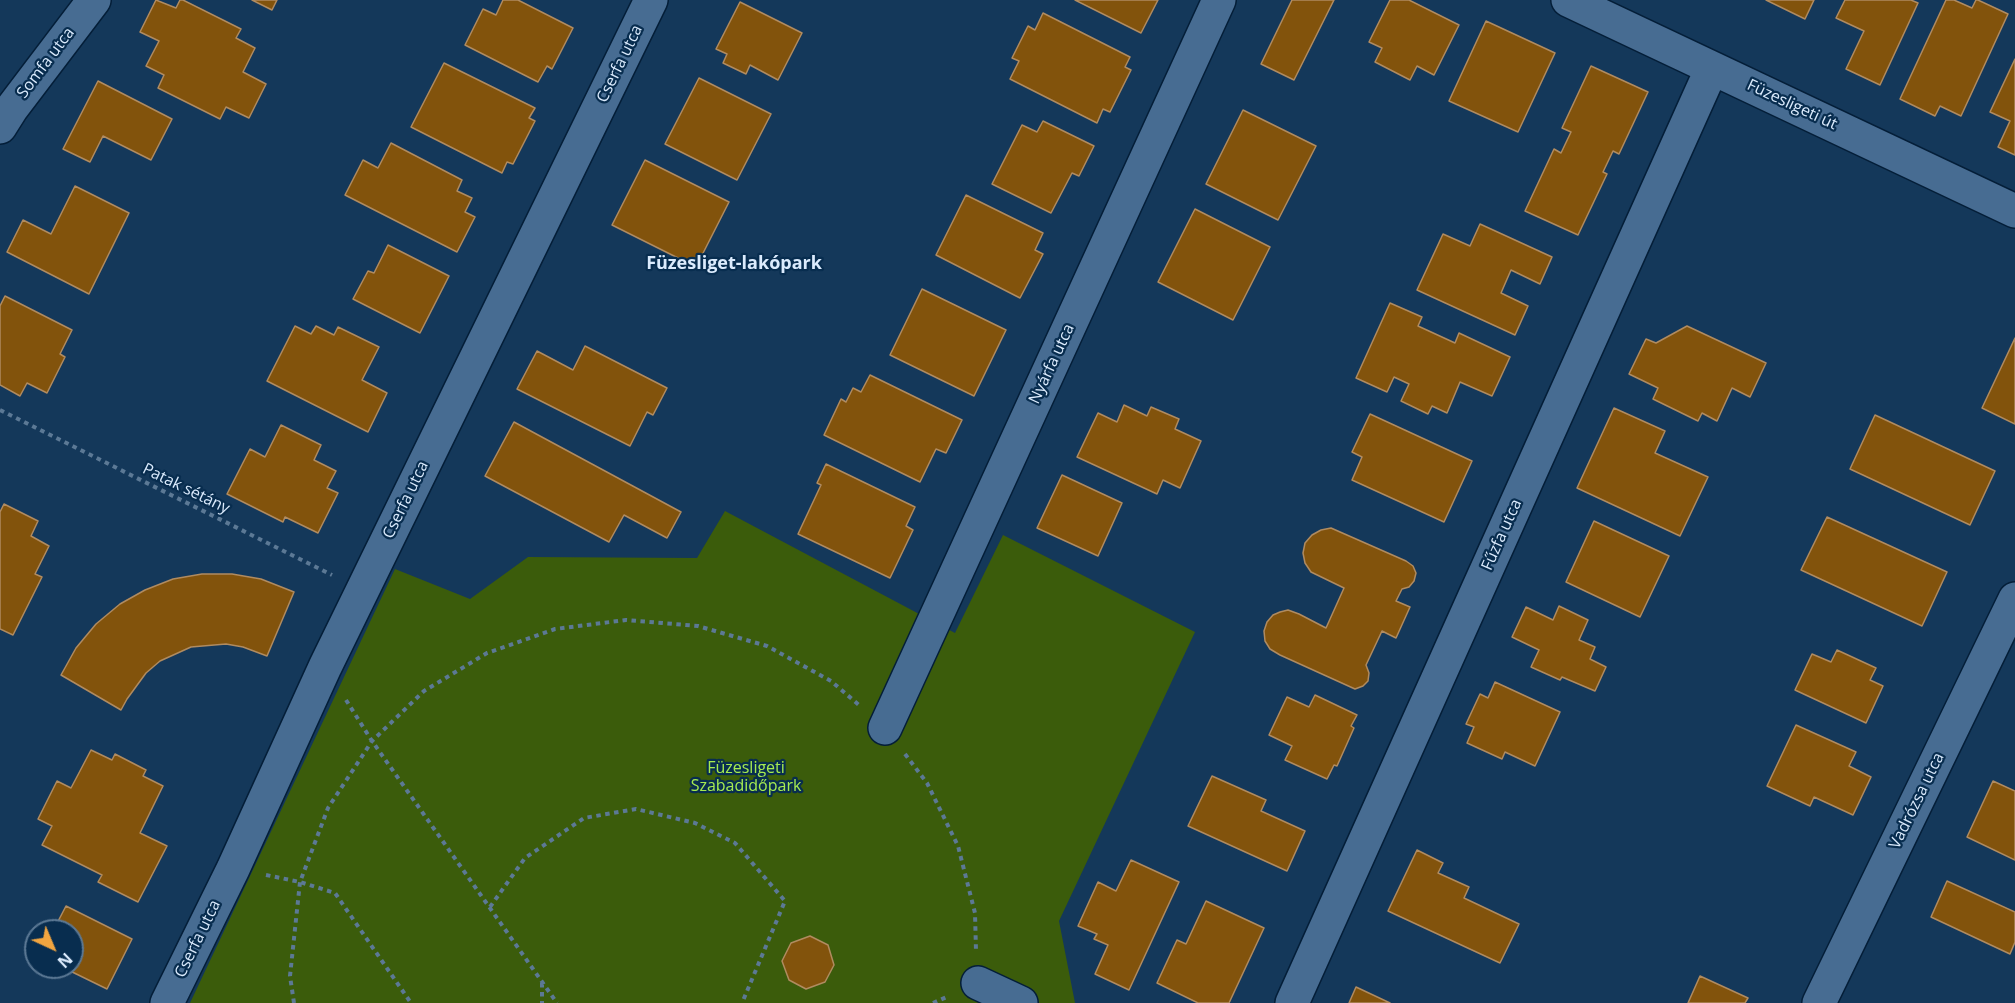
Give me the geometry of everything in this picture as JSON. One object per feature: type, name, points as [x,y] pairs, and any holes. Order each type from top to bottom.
[{"type":"street","name":"Somfa utca","points":[[0,127],[94,0]]},
{"type":"street","name":"Cserfa utca","points":[[167,1003],[233,869],[320,677],[651,0]]},
{"type":"street","name":"Nyárfa utca","points":[[885,728],[1219,0]]},
{"type":"street","name":"Füzesligeti út","points":[[1568,0],[2015,211]]},
{"type":"street","name":"Fűzfa utca","points":[[1292,1003],[1712,68]]},
{"type":"street","name":"Vadrózsa utca","points":[[1818,1003],[2015,599]]},
{"type":"street","points":[[978,983],[1021,1003]]},
{"type":"path","name":"Patak sétány","points":[[0,410],[362,590]]},
{"type":"path","points":[[294,1003],[290,976],[300,882],[328,808],[372,741],[424,691],[487,654],[555,629],[626,620],[698,626],[767,646],[831,681],[885,728],[927,783],[958,846],[975,914],[978,983]]},
{"type":"path","points":[[372,741],[557,1003]]},
{"type":"path","points":[[489,907],[525,858],[584,818],[636,809],[695,823],[735,843],[785,901],[742,1003]]},
{"type":"path","points":[[233,869],[300,882],[336,893],[411,1003]]},
{"type":"path","points":[[542,981],[542,1003]]},
{"type":"green space","name":"Füzesligeti Szabadidőpark","points":[[725,511],[955,633],[1003,535],[1195,632],[1059,921],[1075,1003],[190,1003],[395,569],[470,599],[528,557],[697,558]]},
{"type":"building","points":[[156,0],[176,8],[180,0],[183,0],[241,29],[236,38],[255,48],[243,72],[266,84],[249,118],[226,107],[220,119],[158,88],[164,75],[146,66],[159,41],[140,32]]},
{"type":"building","points":[[252,0],[277,0],[272,10]]},
{"type":"building","points":[[503,0],[518,0],[573,28],[552,69],[547,66],[538,82],[465,45],[483,9],[496,15]]},
{"type":"building","points":[[1075,0],[1158,0],[1141,33]]},
{"type":"building","points":[[1292,0],[1334,0],[1294,80],[1261,64]]},
{"type":"building","points":[[1390,0],[1409,0],[1459,25],[1434,75],[1417,66],[1410,80],[1375,62],[1382,48],[1369,42]]},
{"type":"building","points":[[1766,0],[1814,0],[1805,19]]},
{"type":"building","points":[[1845,0],[1911,0],[1918,3],[1880,85],[1846,69],[1864,31],[1836,18]]},
{"type":"building","points":[[1946,0],[1954,0],[1972,8],[1978,0],[2008,14],[1961,116],[1940,106],[1935,116],[1900,99]]},
{"type":"building","points":[[740,2],[802,33],[778,80],[750,65],[746,74],[723,63],[727,54],[716,49]]},
{"type":"building","points":[[1043,13],[1130,57],[1125,67],[1131,70],[1110,112],[1103,109],[1097,123],[1010,79],[1019,61],[1012,58],[1028,26],[1035,30]]},
{"type":"building","points":[[1486,21],[1555,53],[1518,132],[1449,101]]},
{"type":"building","points":[[2015,59],[2015,155],[1998,147],[2010,121],[1990,112]]},
{"type":"building","points":[[444,63],[535,108],[529,118],[535,121],[513,164],[507,162],[502,173],[411,127]]},
{"type":"building","points":[[1591,66],[1648,92],[1619,154],[1613,151],[1603,172],[1607,174],[1578,235],[1525,211],[1554,149],[1561,153],[1571,132],[1562,128]]},
{"type":"building","points":[[699,78],[771,114],[737,180],[665,144]]},
{"type":"building","points":[[98,81],[172,119],[151,160],[103,136],[90,162],[63,149]]},
{"type":"building","points":[[1243,110],[1316,146],[1278,220],[1206,184]]},
{"type":"building","points":[[1043,121],[1094,146],[1079,176],[1072,173],[1051,213],[992,184],[1022,125],[1037,132]]},
{"type":"building","points":[[391,143],[462,180],[457,191],[472,198],[465,212],[475,217],[457,252],[345,195],[363,160],[378,168]]},
{"type":"building","points":[[645,160],[729,202],[696,267],[612,225]]},
{"type":"building","points":[[75,186],[129,213],[89,294],[7,252],[23,220],[51,234]]},
{"type":"building","points":[[966,195],[1043,233],[1035,250],[1043,254],[1020,298],[936,255]]},
{"type":"building","points":[[1195,209],[1270,247],[1233,320],[1158,282]]},
{"type":"building","points":[[1480,224],[1552,257],[1540,284],[1511,270],[1501,293],[1528,306],[1515,335],[1417,290],[1443,234],[1470,246]]},
{"type":"building","points":[[388,245],[449,276],[420,333],[353,299],[368,271],[374,273]]},
{"type":"building","points":[[922,289],[1006,330],[974,396],[890,355]]},
{"type":"building","points":[[5,296],[72,330],[60,354],[65,357],[47,393],[27,383],[20,396],[0,385],[0,306]]},
{"type":"building","points":[[1390,303],[1422,317],[1418,326],[1455,343],[1459,333],[1510,357],[1492,396],[1460,382],[1447,413],[1432,406],[1428,414],[1401,401],[1409,384],[1394,377],[1387,392],[1356,378]]},
{"type":"building","points":[[295,326],[311,334],[316,326],[334,335],[338,327],[379,347],[362,380],[387,393],[368,432],[267,381]]},
{"type":"building","points":[[1687,326],[1766,363],[1750,397],[1732,388],[1717,421],[1702,413],[1698,421],[1653,399],[1658,388],[1629,374],[1646,339],[1656,343]]},
{"type":"building","points":[[2015,338],[2015,424],[1982,408]]},
{"type":"building","points":[[585,346],[667,388],[653,415],[647,412],[630,446],[517,389],[537,351],[573,370]]},
{"type":"building","points":[[870,375],[962,420],[946,453],[936,449],[920,482],[824,435],[841,399],[846,402],[853,388],[861,392]]},
{"type":"building","points":[[1124,405],[1147,416],[1151,407],[1179,419],[1175,429],[1201,441],[1180,488],[1163,480],[1157,494],[1077,457],[1098,413],[1117,422]]},
{"type":"building","points":[[1614,408],[1665,431],[1655,453],[1708,477],[1680,536],[1577,488]]},
{"type":"building","points":[[1370,414],[1472,461],[1444,522],[1352,480],[1362,457],[1352,452]]},
{"type":"building","points":[[1875,415],[1995,471],[1970,525],[1850,469]]},
{"type":"building","points":[[514,422],[681,512],[667,538],[624,515],[609,542],[485,476]]},
{"type":"building","points":[[281,425],[321,445],[314,460],[336,471],[327,488],[338,493],[318,533],[285,517],[283,522],[227,494],[250,449],[265,457]]},
{"type":"building","points":[[826,464],[915,507],[906,526],[913,530],[890,578],[798,534],[821,485],[817,483]]},
{"type":"building","points":[[1062,475],[1122,503],[1098,556],[1037,528]]},
{"type":"building","points":[[4,504],[38,521],[31,536],[49,546],[35,574],[42,577],[13,635],[0,629],[0,512]]},
{"type":"building","points":[[1827,517],[1947,572],[1922,626],[1801,570]]},
{"type":"building","points":[[1594,521],[1669,556],[1640,617],[1566,582]]},
{"type":"building","points":[[1331,528],[1406,561],[1413,566],[1416,573],[1414,581],[1409,587],[1402,589],[1396,601],[1410,607],[1396,638],[1382,631],[1366,665],[1369,673],[1368,681],[1355,689],[1280,655],[1270,649],[1265,641],[1264,631],[1267,622],[1273,615],[1288,610],[1326,628],[1344,588],[1311,572],[1305,563],[1303,553],[1305,543],[1312,535]]},
{"type":"building","points":[[202,574],[232,574],[261,579],[294,592],[267,656],[243,647],[226,644],[191,647],[160,661],[146,673],[121,710],[61,675],[76,648],[96,624],[120,604],[145,590],[173,579]]},
{"type":"building","points":[[1559,606],[1588,620],[1579,640],[1595,647],[1590,659],[1606,667],[1595,691],[1562,677],[1560,680],[1531,667],[1539,650],[1512,637],[1526,607],[1553,620]]},
{"type":"building","points":[[1837,650],[1876,668],[1870,680],[1883,686],[1866,723],[1795,690],[1812,654],[1831,662]]},
{"type":"building","points":[[1495,682],[1560,712],[1535,766],[1505,752],[1502,759],[1467,743],[1474,727],[1466,724],[1480,694],[1488,698]]},
{"type":"building","points":[[1315,695],[1357,715],[1351,726],[1354,728],[1337,766],[1334,765],[1327,779],[1285,760],[1292,746],[1269,735],[1287,697],[1309,707]]},
{"type":"building","points":[[1796,725],[1856,752],[1849,766],[1871,777],[1853,815],[1814,797],[1810,806],[1767,786]]},
{"type":"building","points":[[91,750],[112,760],[115,754],[146,770],[143,776],[163,786],[140,833],[167,846],[138,902],[98,882],[102,875],[42,845],[52,826],[38,819],[57,781],[71,788]]},
{"type":"building","points":[[1212,776],[1266,800],[1261,811],[1305,831],[1287,871],[1188,826]]},
{"type":"building","points":[[1993,781],[2015,791],[2015,860],[1967,837]]},
{"type":"building","points":[[1417,850],[1443,863],[1438,873],[1469,887],[1464,898],[1519,924],[1500,963],[1388,911]]},
{"type":"building","points":[[1131,860],[1179,882],[1129,990],[1095,974],[1108,945],[1094,939],[1097,934],[1078,926],[1098,882],[1116,891]]},
{"type":"building","points":[[1947,881],[2015,912],[2015,942],[2010,954],[1931,917]]},
{"type":"building","points":[[1206,901],[1264,928],[1229,1003],[1198,1003],[1157,983],[1177,940],[1186,944]]},
{"type":"building","points":[[66,906],[132,939],[107,989],[84,978],[84,919],[59,919]]},
{"type":"building","points":[[810,936],[828,945],[834,965],[825,982],[806,989],[789,980],[782,961],[791,943]]},
{"type":"building","points":[[1700,976],[1748,998],[1745,1003],[1688,1003]]},
{"type":"building","points":[[1356,987],[1390,1003],[1349,1003]]},
{"type":"district","name":"Füzesliget-lakópark","points":[[734,264]]}]
